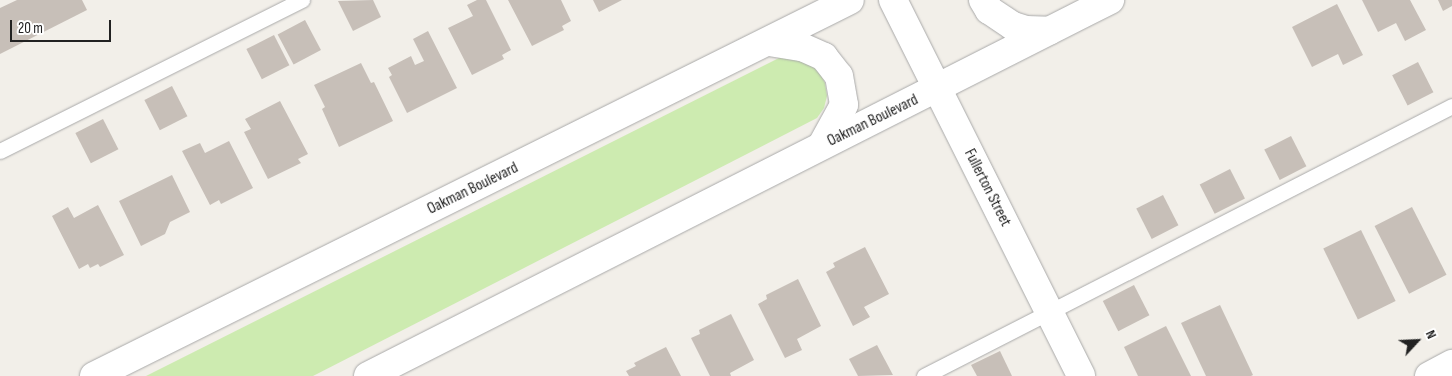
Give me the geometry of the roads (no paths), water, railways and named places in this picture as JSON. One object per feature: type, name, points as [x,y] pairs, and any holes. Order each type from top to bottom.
[{"type":"street","name":"Oakman Boulevard","points":[[94,376],[769,42],[850,0]]},
{"type":"street","name":"Fullerton Street","points":[[893,0],[1081,376]]},
{"type":"street","points":[[983,0],[989,10],[1013,26],[1026,30],[1049,31]]},
{"type":"street","name":"Oakman Boulevard","points":[[368,376],[822,145],[938,89],[1110,0]]},
{"type":"street","points":[[769,42],[802,47],[824,57],[839,76],[844,105],[822,145]]},
{"type":"street","points":[[1429,376],[1452,364]]},
{"type":"lane","points":[[0,151],[302,0]]},
{"type":"lane","points":[[924,376],[1452,106]]}]
